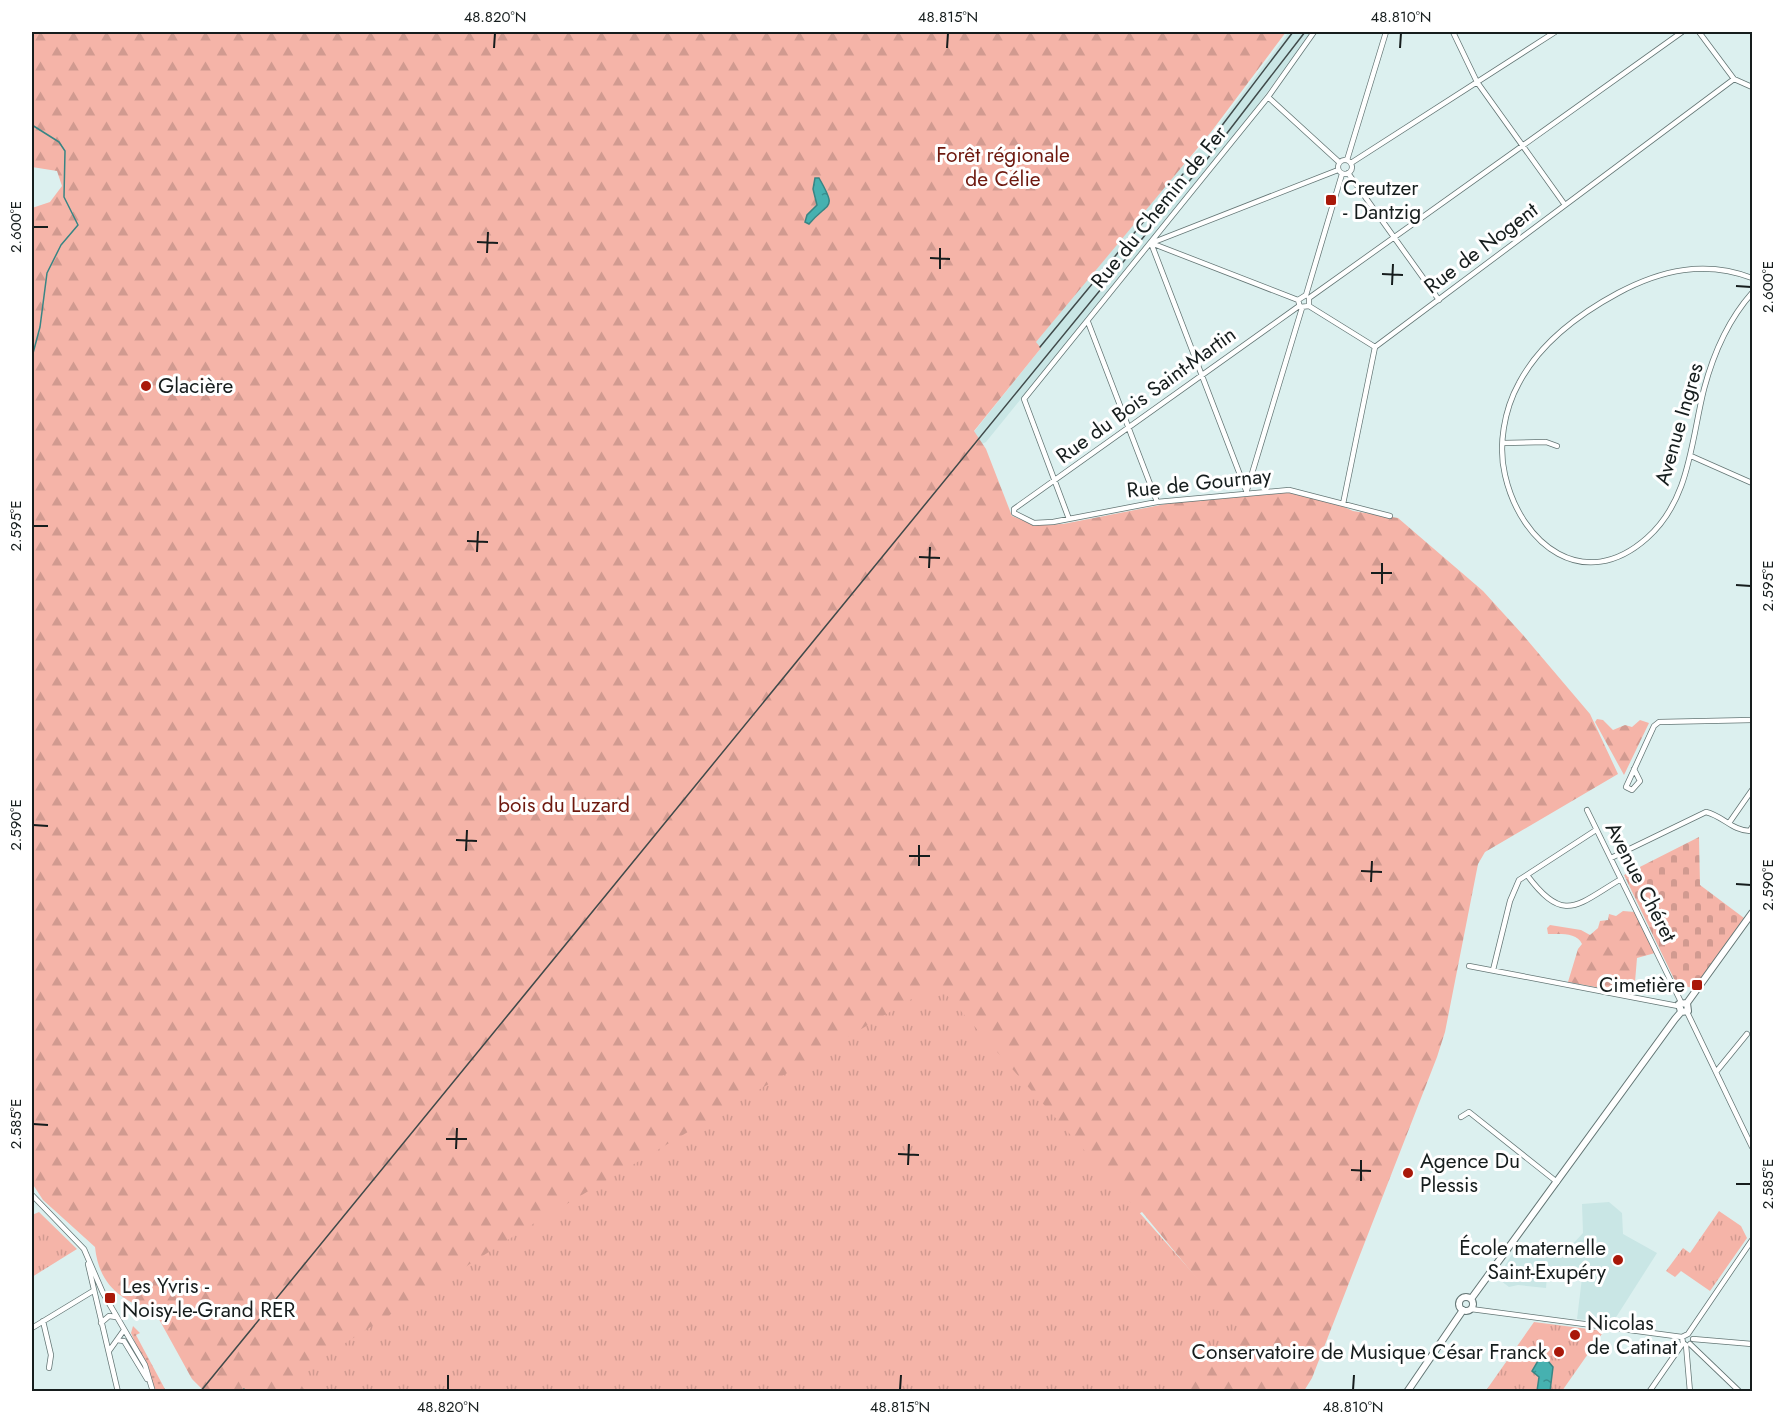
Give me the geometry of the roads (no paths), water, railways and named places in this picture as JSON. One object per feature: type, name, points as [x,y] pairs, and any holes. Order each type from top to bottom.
[{"type":"street","name":"Rue du Chemin de Fer","points":[[1055,480],[1024,399],[1268,97],[1314,32]]},
{"type":"street","points":[[1151,243],[1352,168],[1349,162],[1386,32]]},
{"type":"street","points":[[1454,32],[1477,82],[1565,206]]},
{"type":"street","points":[[1339,162],[1349,162],[1555,32]]},
{"type":"street","points":[[1151,243],[1298,300],[1307,297],[1682,32]]},
{"type":"street","points":[[1699,32],[1734,79],[1752,87]]},
{"type":"street","name":"Rue de Nogent","points":[[1375,347],[1734,79]]},
{"type":"street","points":[[1268,97],[1339,162],[1343,172],[1395,237],[1439,300]]},
{"type":"street","points":[[1343,172],[1307,297],[1309,306],[1375,347],[1343,504]]},
{"type":"street","points":[[1151,243],[1247,491]]},
{"type":"street","name":"Avenue Ingres","points":[[1752,278],[1720,269],[1691,268],[1637,284],[1596,306],[1559,333],[1532,362],[1512,399],[1503,443],[1509,486],[1521,516],[1532,533],[1561,556],[1587,564],[1607,562],[1624,555],[1651,535],[1677,496],[1691,456],[1702,400],[1712,365],[1734,318],[1752,293]]},
{"type":"street","points":[[1247,491],[1300,307],[1298,300]]},
{"type":"street","name":"Rue du Bois Saint-Martin","points":[[1013,511],[1202,374],[1300,307],[1309,306]]},
{"type":"street","points":[[1088,322],[1157,502]]},
{"type":"street","points":[[1503,443],[1546,442],[1557,446]]},
{"type":"street","points":[[1691,456],[1752,483]]},
{"type":"street","points":[[1055,480],[1069,519]]},
{"type":"street","name":"Rue de Gournay","points":[[1013,511],[1015,515],[1034,523],[1069,519],[1157,502],[1247,491],[1289,490],[1390,516]]},
{"type":"street","points":[[1634,769],[1654,726],[1659,722],[1752,720]]},
{"type":"street","points":[[1729,823],[1752,790]]},
{"type":"street","name":"Avenue Chéret","points":[[1587,810],[1752,1146]]},
{"type":"street","points":[[1611,858],[1706,812],[1715,814],[1740,831],[1750,831],[1752,827]]},
{"type":"street","points":[[1493,970],[1514,888],[1527,874],[1596,830]]},
{"type":"street","points":[[1527,874],[1550,901],[1572,906],[1580,904],[1621,879]]},
{"type":"street","points":[[1471,1309],[1471,1299],[1752,913]]},
{"type":"street","points":[[1468,966],[1683,1007]]},
{"type":"street","points":[[1716,1072],[1747,1034]]},
{"type":"street","points":[[1461,1117],[1469,1112],[1557,1182]]},
{"type":"street","points":[[32,1196],[79,1242],[117,1318],[145,1365],[153,1392]]},
{"type":"street","points":[[1407,1392],[1463,1310],[1471,1309],[1682,1337],[1688,1334],[1752,1240]]},
{"type":"street","points":[[87,1258],[118,1392]]},
{"type":"street","points":[[32,1328],[101,1287]]},
{"type":"street","points":[[1463,1310],[1460,1300],[1465,1297],[1471,1299]]},
{"type":"street","points":[[101,1323],[109,1316],[117,1318]]},
{"type":"street","points":[[43,1321],[51,1355],[49,1368]]},
{"type":"street","points":[[109,1353],[124,1330]]},
{"type":"street","points":[[1688,1334],[1690,1392]]},
{"type":"street","points":[[1682,1337],[1740,1392]]},
{"type":"street","points":[[105,1340],[124,1341],[150,1383]]},
{"type":"street","points":[[1688,1343],[1752,1344]]},
{"type":"street","points":[[1649,1392],[1688,1343]]},
{"type":"water","points":[[815,178],[819,178],[829,201],[826,208],[809,224],[805,222],[807,215],[817,205],[813,189]]},
{"type":"water","points":[[1539,1359],[1548,1361],[1553,1367],[1550,1391],[1537,1391],[1539,1377],[1532,1371]]},
{"type":"waterway","points":[[32,125],[59,142],[65,151],[64,197],[78,225],[61,245],[47,273],[40,327],[32,357]]},
{"type":"railway","points":[[1217,132],[1293,32]]},
{"type":"railway","points":[[200,1392],[1204,163],[1305,32]]},
{"type":"railway","points":[[1040,347],[1183,174]]},
{"type":"place","name":"Creutzer - Dantzig","points":[[1331,200]]},
{"type":"place","name":"Glacière","points":[[146,386]]},
{"type":"place","name":"Cimetière","points":[[1697,985]]},
{"type":"place","name":"Agence Du Plessis","points":[[1408,1173]]},
{"type":"place","name":"École maternelle Saint-Exupéry","points":[[1618,1260]]},
{"type":"place","name":"Les Yvris - Noisy-le-Grand RER","points":[[110,1298]]},
{"type":"place","name":"Nicolas de Catinat","points":[[1575,1335]]},
{"type":"place","name":"Conservatoire de Musique César Franck","points":[[1559,1352]]},
{"type":"park label","name":"Forêt régionale de Célie","points":[[1003,167]]},
{"type":"park label","name":"bois du Luzard","points":[[564,805]]}]
